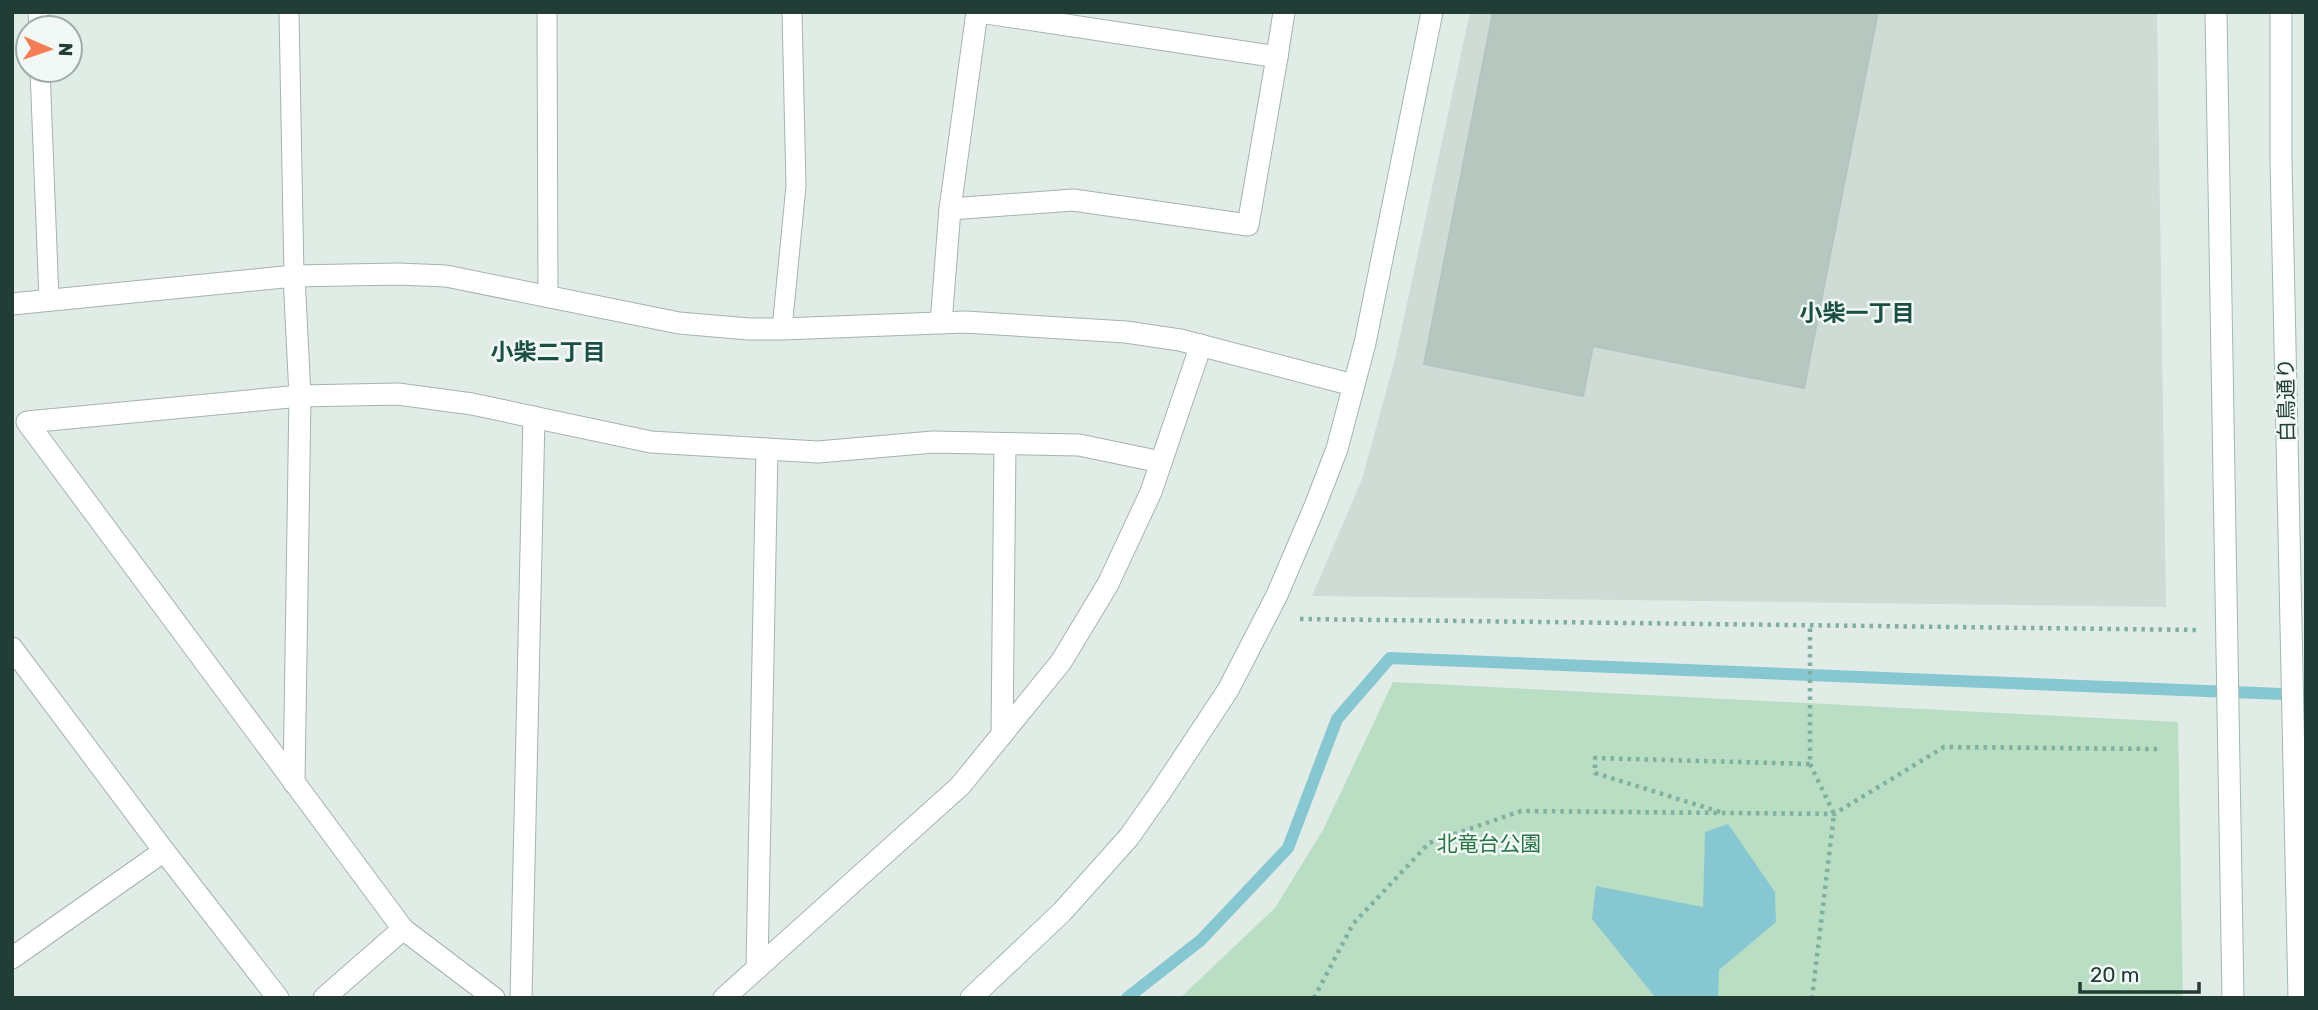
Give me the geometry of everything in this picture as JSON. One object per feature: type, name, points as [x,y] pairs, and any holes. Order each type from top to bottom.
[{"type":"street","points":[[941,323],[950,209],[978,12],[1070,19],[1277,57]]},
{"type":"street","points":[[950,209],[1073,200],[1248,225],[1284,12]]},
{"type":"street","points":[[971,998],[1062,912],[1129,837],[1228,690],[1264,619],[1315,506],[1337,449],[1368,330],[1432,12]]},
{"type":"street","points":[[2216,12],[2233,998]]},
{"type":"street","name":"白鳥通り","points":[[2281,12],[2281,159],[2299,998]]},
{"type":"street","points":[[294,276],[300,396],[295,783]]},
{"type":"street","points":[[12,304],[294,276],[446,276],[679,323],[749,329],[965,322],[1126,332],[1180,340],[1353,385]]},
{"type":"street","points":[[724,998],[960,786],[1061,662],[1108,584],[1151,492],[1201,345]]},
{"type":"street","points":[[494,998],[403,929],[27,422],[300,396],[398,394],[472,404],[651,443],[818,452],[933,442],[1079,445],[1161,462]]},
{"type":"street","points":[[521,998],[534,417]]},
{"type":"street","points":[[1002,735],[1005,443]]},
{"type":"street","points":[[757,968],[768,449]]},
{"type":"street","points":[[12,648],[20,673],[164,851],[278,998]]},
{"type":"street","points":[[12,958],[164,851]]},
{"type":"street","points":[[324,998],[403,929]]},
{"type":"lane","points":[[289,12],[294,276]]},
{"type":"lane","points":[[547,12],[548,297]]},
{"type":"lane","points":[[782,329],[796,187],[792,12]]},
{"type":"lane","points":[[41,84],[49,299]]},
{"type":"path","points":[[1264,619],[2227,630]]},
{"type":"path","points":[[1810,626],[1810,765],[1834,814],[1812,998]]},
{"type":"path","points":[[1314,998],[1353,924],[1429,843],[1521,811],[1834,814],[1944,747],[2158,749]]},
{"type":"path","points":[[1724,813],[1595,773],[1595,758],[1810,765]]},
{"type":"shaded area","points":[[1470,12],[2157,12],[2166,607],[1312,596],[1362,479],[1395,359]]},
{"type":"green space","name":"北竜台公園","points":[[1393,682],[2178,722],[2183,998],[1180,998],[1275,908],[1323,830]]},
{"type":"water","points":[[1728,824],[1775,892],[1776,922],[1719,970],[1718,998],[1656,998],[1592,919],[1596,886],[1703,907],[1705,832]]},
{"type":"building","points":[[1493,12],[1878,12],[1804,388],[1593,346],[1583,396],[1424,364]]},
{"type":"waterway","points":[[1127,998],[1201,940],[1288,848],[1337,719],[1390,658],[2306,695]]},
{"type":"district","name":"小柴一丁目","points":[[1857,313]]},
{"type":"district","name":"小柴二丁目","points":[[548,352]]}]
